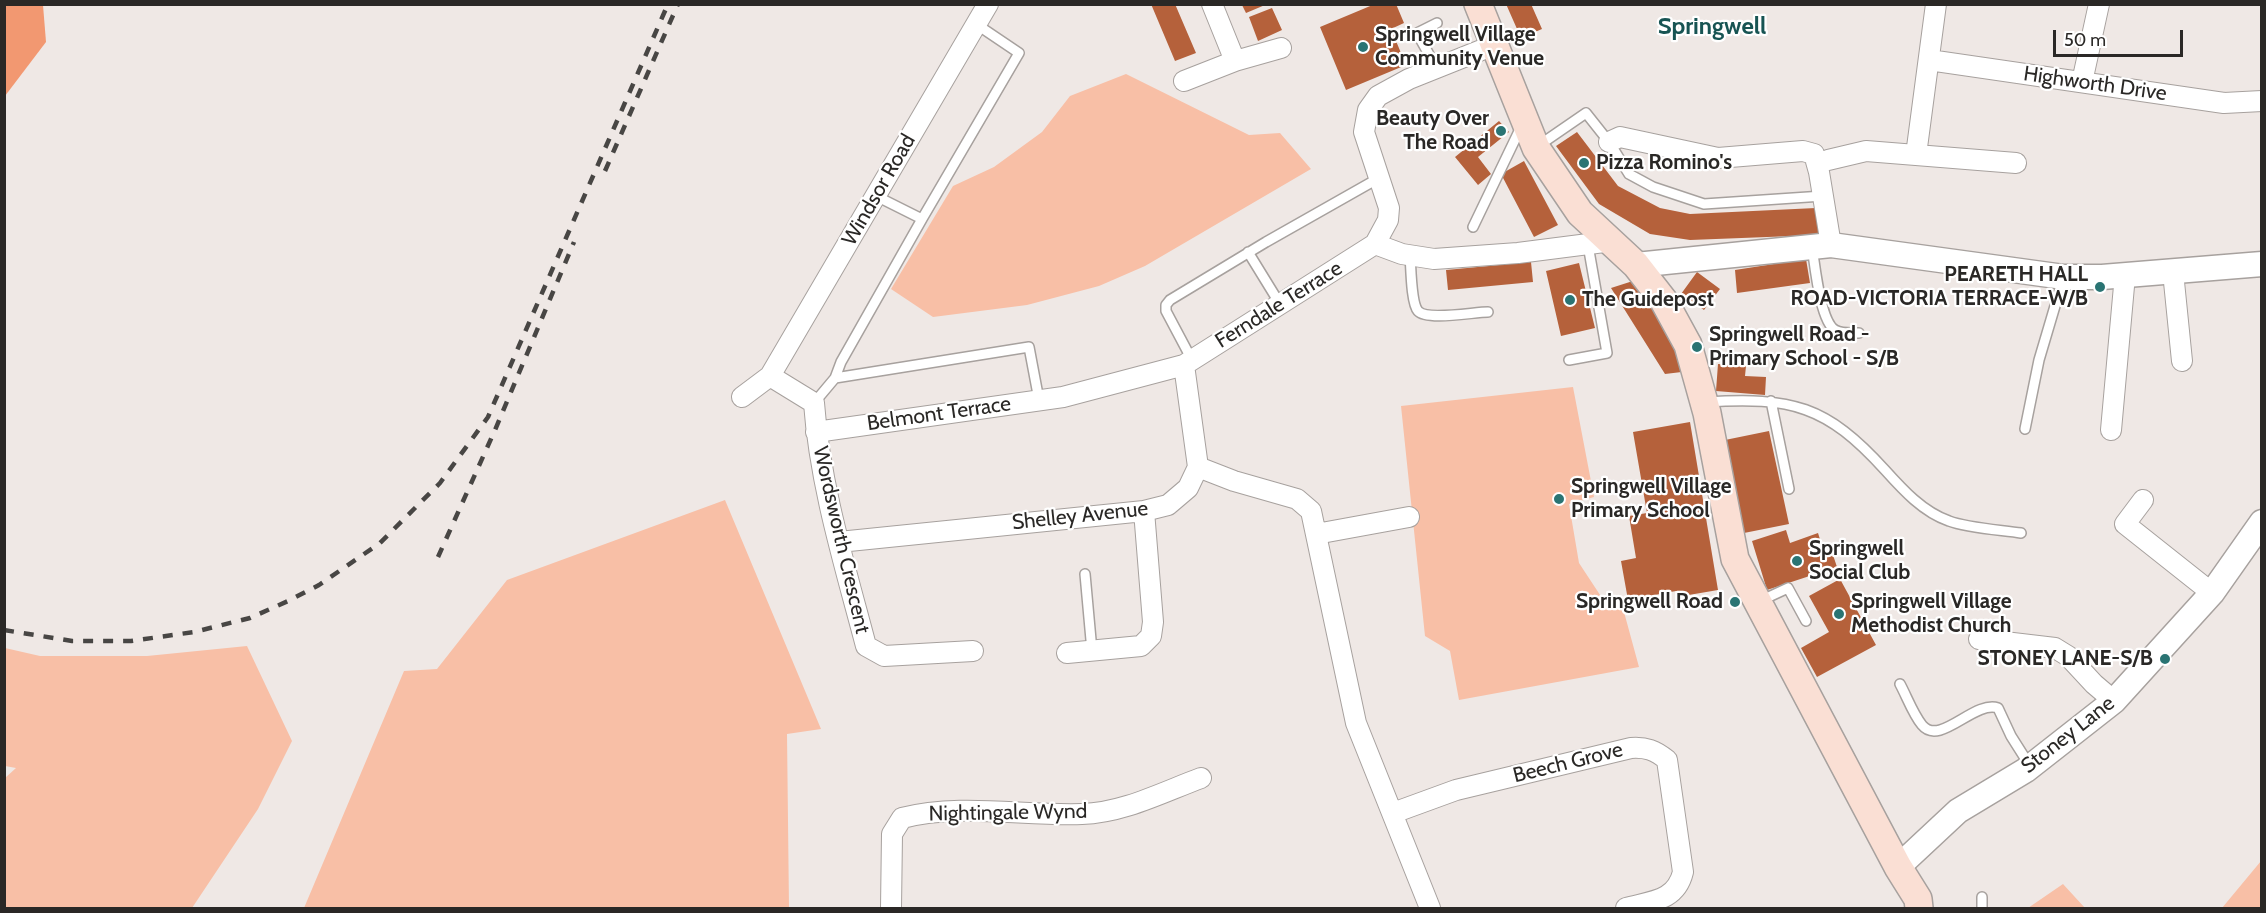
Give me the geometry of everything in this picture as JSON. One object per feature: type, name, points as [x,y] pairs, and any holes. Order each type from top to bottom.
[{"type":"main road","points":[[1478,4],[1536,148],[1600,243],[1636,265],[1664,301],[1688,345],[1704,402],[1735,559],[1898,867],[1918,899],[1919,909]]},
{"type":"street","name":"Windsor Road","points":[[742,397],[770,376],[988,4]]},
{"type":"street","points":[[1212,4],[1234,61]]},
{"type":"street","points":[[1916,155],[1936,4]]},
{"type":"street","points":[[2082,82],[2099,4]]},
{"type":"street","points":[[1494,45],[1436,67],[1378,96],[1368,110],[1364,132],[1389,208],[1388,220],[1375,244],[1410,255],[1434,259],[1518,253],[1600,243]]},
{"type":"street","points":[[1184,81],[1234,61],[1281,48]]},
{"type":"street","name":"Highworth Drive","points":[[1929,60],[2224,103],[2262,101]]},
{"type":"street","points":[[1609,142],[1620,137],[1718,158],[1803,151],[1814,154],[1823,196],[1821,246]]},
{"type":"street","points":[[1828,160],[1866,151],[2016,164]]},
{"type":"street","name":"Ferndale Terrace","points":[[1063,396],[1188,362],[1375,244]]},
{"type":"street","points":[[1636,265],[1821,246],[2064,277],[2173,272],[2262,264]]},
{"type":"street","points":[[2173,272],[2182,361]]},
{"type":"street","points":[[2110,430],[2125,275]]},
{"type":"street","points":[[1188,362],[1198,467],[1234,481],[1297,499],[1311,511],[1356,723],[1430,909]]},
{"type":"street","points":[[770,376],[814,404],[816,432]]},
{"type":"street","name":"Belmont Terrace","points":[[816,432],[1063,396]]},
{"type":"street","name":"Wordsworth Crescent","points":[[816,432],[826,493],[866,646],[884,656],[973,651]]},
{"type":"street","name":"Shelley Avenue","points":[[839,542],[1143,511],[1168,505],[1188,488],[1198,467]]},
{"type":"street","points":[[2143,500],[2125,524],[2212,593]]},
{"type":"street","points":[[1067,653],[1141,646],[1151,636],[1153,622],[1143,511]]},
{"type":"street","points":[[1316,534],[1409,517]]},
{"type":"street","name":"Stoney Lane","points":[[1898,867],[1958,811],[2030,766],[2114,701],[2212,593],[2262,522]]},
{"type":"street","points":[[1979,639],[2055,648],[2068,656],[2094,684],[2114,701]]},
{"type":"street","name":"Beech Grove","points":[[1393,813],[1456,790],[1619,750],[1645,747],[1657,751],[1667,760],[1683,872],[1680,884],[1665,898],[1626,909]]},
{"type":"street","name":"Nightingale Wynd","points":[[891,909],[892,834],[902,818],[920,813],[947,811],[1084,814],[1119,808],[1201,778]]},
{"type":"lane","points":[[1436,67],[1417,33],[1437,23]]},
{"type":"lane","points":[[814,404],[835,378],[841,362],[922,219],[1020,53],[976,24]]},
{"type":"lane","points":[[1536,148],[1586,113],[1609,142],[1629,174],[1653,187],[1704,204],[1823,196]]},
{"type":"lane","points":[[1473,227],[1524,119]]},
{"type":"lane","points":[[1188,362],[1166,311],[1166,305],[1170,300],[1248,252],[1379,178]]},
{"type":"lane","points":[[876,196],[922,219]]},
{"type":"lane","points":[[1569,360],[1607,353],[1600,243]]},
{"type":"lane","points":[[1821,246],[1826,318],[1830,325],[1839,332],[1859,333]]},
{"type":"lane","points":[[1248,252],[1280,304]]},
{"type":"lane","points":[[1410,255],[1415,300],[1417,309],[1421,313],[1439,315],[1488,312]]},
{"type":"lane","points":[[2025,429],[2039,360],[2064,277]]},
{"type":"lane","points":[[835,378],[1029,347],[1040,400]]},
{"type":"lane","points":[[1704,402],[1772,401],[1812,411],[1837,425],[1873,457],[1909,496],[1949,521],[2021,533]]},
{"type":"lane","points":[[1772,401],[1789,489]]},
{"type":"lane","points":[[1084,574],[1092,651]]},
{"type":"lane","points":[[1758,602],[1788,588],[1806,621]]},
{"type":"lane","points":[[1900,684],[1923,727],[1932,732],[1940,731],[1981,708],[1991,705],[1998,708],[2011,736],[2030,766]]},
{"type":"lane","points":[[1982,897],[1982,909]]},
{"type":"shaded area","points":[[5,4],[43,5],[46,42],[5,96]]},
{"type":"shaded area","points":[[1126,74],[1249,135],[1280,133],[1311,169],[1145,266],[1099,286],[1027,305],[933,317],[891,289],[953,186],[994,167],[1042,132],[1070,96]]},
{"type":"shaded area","name":"Springwell Village Primary School","points":[[1573,387],[1594,497],[1569,504],[1579,563],[1606,604],[1621,601],[1639,667],[1459,700],[1450,651],[1425,636],[1401,406]]},
{"type":"shaded area","points":[[725,500],[821,729],[787,734],[789,908],[304,908],[404,671],[437,669],[507,580]]},
{"type":"shaded area","points":[[247,646],[292,741],[258,809],[192,908],[5,908],[5,778],[16,768],[5,766],[5,648],[40,656],[147,656]]},
{"type":"shaded area","points":[[2261,861],[2261,908],[2222,908]]},
{"type":"shaded area","points":[[2063,884],[2085,908],[2028,908]]},
{"type":"building","points":[[1151,4],[1175,4],[1196,53],[1175,61]]},
{"type":"building","name":"Springwell Village Community Venue","points":[[1375,4],[1396,4],[1404,23],[1391,29],[1406,65],[1346,90],[1320,27]]},
{"type":"building","points":[[1506,4],[1531,4],[1542,29],[1521,38]]},
{"type":"building","points":[[1242,5],[1265,5],[1246,13]]},
{"type":"building","points":[[1272,8],[1282,30],[1258,41],[1249,17]]},
{"type":"building","points":[[1499,121],[1509,132],[1478,157],[1491,174],[1478,185],[1455,157]]},
{"type":"building","points":[[1577,132],[1618,186],[1660,208],[1690,214],[1816,208],[1819,235],[1690,240],[1650,234],[1599,204],[1556,146]]},
{"type":"building","points":[[1524,161],[1558,225],[1534,237],[1501,174]]},
{"type":"building","points":[[1806,259],[1810,283],[1737,293],[1735,270]]},
{"type":"building","points":[[1531,262],[1533,282],[1448,290],[1446,270]]},
{"type":"building","name":"The Guidepost","points":[[1579,263],[1595,328],[1561,336],[1546,271]]},
{"type":"building","points":[[1697,272],[1720,289],[1704,310],[1681,294]]},
{"type":"building","points":[[1636,280],[1690,371],[1665,374],[1611,288]]},
{"type":"building","points":[[1718,364],[1746,366],[1745,376],[1766,377],[1765,395],[1716,391]]},
{"type":"building","points":[[1690,422],[1718,590],[1677,597],[1676,591],[1628,600],[1621,561],[1636,558],[1629,516],[1647,513],[1633,432]]},
{"type":"building","points":[[1769,431],[1789,524],[1744,533],[1725,440]]},
{"type":"building","name":"Springwell Social Club","points":[[1786,530],[1790,543],[1818,533],[1825,555],[1832,552],[1837,567],[1767,590],[1752,541]]},
{"type":"building","name":"Springwell Village Methodist Church","points":[[1840,579],[1876,645],[1817,677],[1801,648],[1829,632],[1809,596]]},
{"type":"railway","points":[[4,630],[72,641],[131,641],[194,632],[250,618],[288,601],[319,585],[380,543],[440,483],[488,417],[668,4]]},
{"type":"railway","points":[[605,171],[678,4]]},
{"type":"railway","points":[[438,557],[495,430],[574,242]]},
{"type":"place","name":"Springwell Village Community Venue","points":[[1363,47]]},
{"type":"place","name":"Beauty Over The Road","points":[[1501,131]]},
{"type":"place","name":"Pizza Romino's","points":[[1584,163]]},
{"type":"place","name":"PEARETH HALL ROAD-VICTORIA TERRACE-W/B","points":[[2100,287]]},
{"type":"place","name":"The Guidepost","points":[[1570,300]]},
{"type":"place","name":"Springwell Road - Primary School - S/B","points":[[1697,347]]},
{"type":"place","name":"Springwell Village Primary School","points":[[1559,499]]},
{"type":"place","name":"Springwell Social Club","points":[[1797,561]]},
{"type":"place","name":"Springwell Road","points":[[1735,602]]},
{"type":"place","name":"Springwell Village Methodist Church","points":[[1839,614]]},
{"type":"place","name":"STONEY LANE-S/B","points":[[2165,659]]},
{"type":"district","name":"Springwell","points":[[1712,27]]}]
